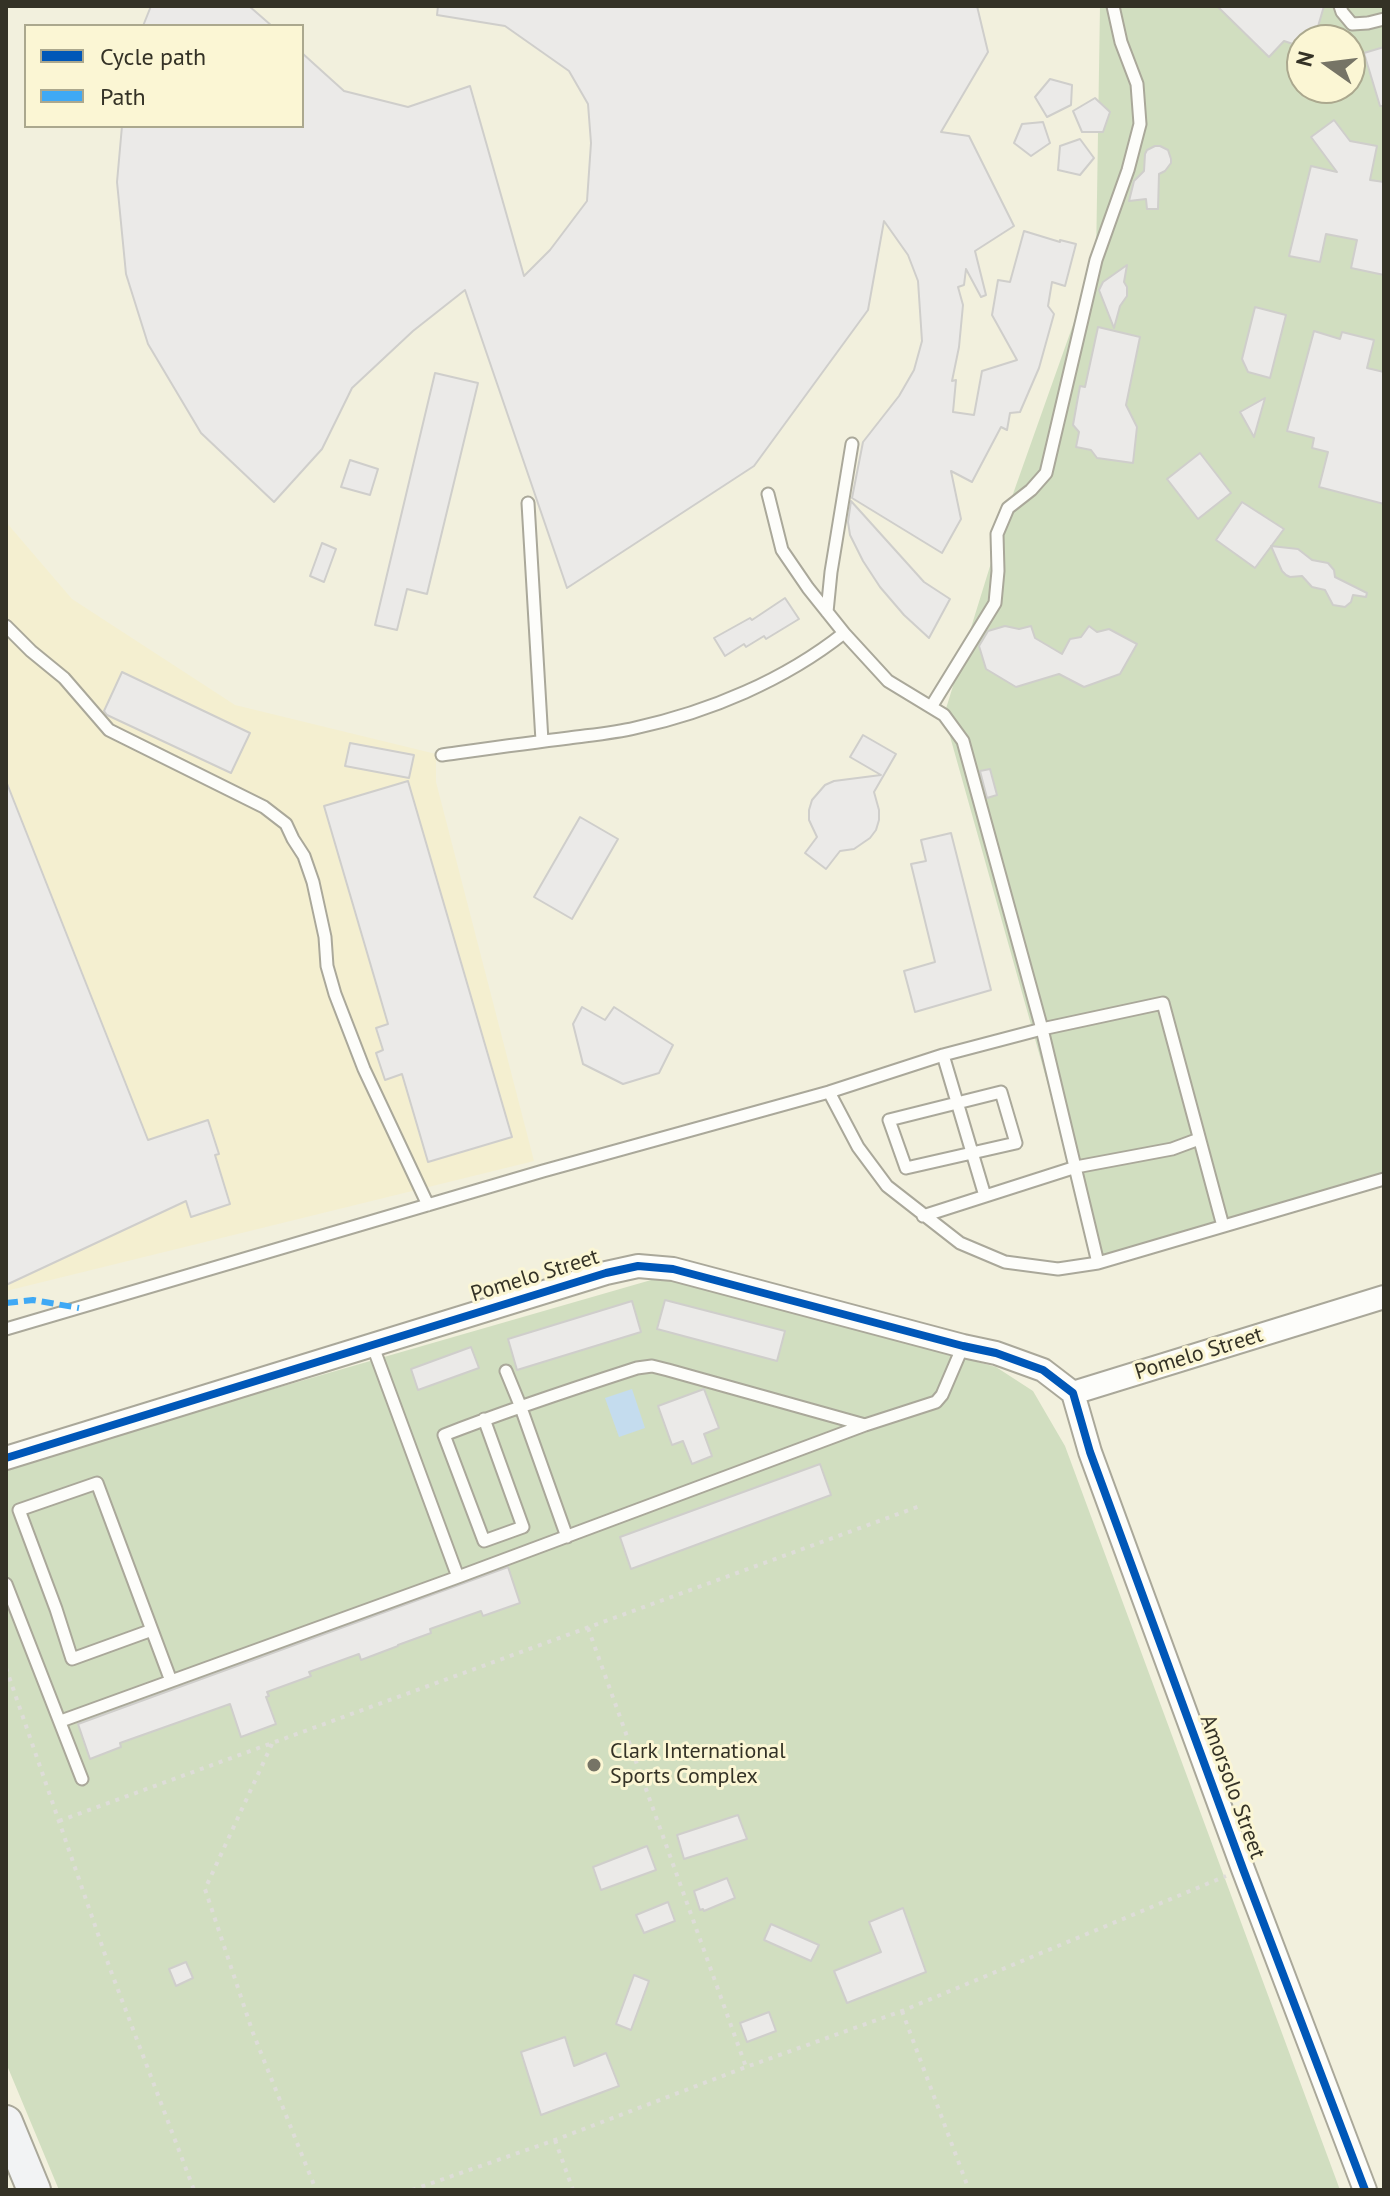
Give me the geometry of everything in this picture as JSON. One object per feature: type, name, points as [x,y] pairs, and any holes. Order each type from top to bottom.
[{"type":"main road","points":[[6,2122],[34,2190]]},
{"type":"street","name":"Pomelo Street","points":[[6,1458],[372,1344],[638,1266],[673,1269],[996,1353],[1043,1370],[1073,1393],[1384,1297]]},
{"type":"street","name":"Amorsolo Street","points":[[1073,1393],[1090,1452],[1365,2190]]},
{"type":"lane","points":[[931,707],[995,603],[997,534],[1008,508],[1046,473],[1096,260],[1128,170],[1140,124],[1137,84],[1121,42],[1113,6]]},
{"type":"lane","points":[[1340,6],[1352,24],[1384,19]]},
{"type":"lane","points":[[827,612],[852,444]]},
{"type":"lane","points":[[768,494],[782,550],[827,612],[888,681],[944,715],[963,741],[1042,1029],[1098,1263]]},
{"type":"lane","points":[[528,503],[542,741]]},
{"type":"lane","points":[[6,626],[64,678],[109,730],[264,807],[286,824],[304,856],[313,882],[325,937],[327,966],[354,1046],[428,1205]]},
{"type":"lane","points":[[442,755],[634,729],[695,711],[795,667],[844,633]]},
{"type":"lane","points":[[6,1329],[543,1171],[829,1092],[943,1055],[1042,1029],[1163,1003],[1223,1226]]},
{"type":"lane","points":[[943,1055],[985,1196]]},
{"type":"lane","points":[[829,1092],[858,1147],[887,1186],[960,1243],[1005,1262],[1058,1269],[1098,1263],[1384,1179]]},
{"type":"lane","points":[[1001,1092],[1016,1143],[973,1155],[906,1168],[889,1120],[1001,1092]]},
{"type":"lane","points":[[923,1216],[1076,1167],[1172,1149],[1199,1139]]},
{"type":"lane","points":[[372,1344],[458,1577]]},
{"type":"lane","points":[[61,1721],[940,1399],[963,1346]]},
{"type":"lane","points":[[484,1419],[523,1527],[484,1541],[444,1435],[484,1419],[520,1405],[637,1368],[652,1366],[865,1425]]},
{"type":"lane","points":[[506,1371],[567,1537]]},
{"type":"lane","points":[[152,1630],[72,1659],[19,1510],[97,1483],[152,1630],[171,1681]]},
{"type":"lane","points":[[6,1584],[82,1779]]},
{"type":"path","points":[[59,1821],[920,1506]]},
{"type":"path","points":[[588,1628],[746,2067]]},
{"type":"path","points":[[6,1668],[109,1966],[194,2190]]},
{"type":"path","points":[[272,1744],[205,1889],[253,2033],[316,2190]]},
{"type":"path","points":[[412,2190],[902,2011],[1243,1869]]},
{"type":"path","points":[[902,2011],[969,2190]]},
{"type":"path","points":[[555,2140],[573,2190]]},
{"type":"shaded area","points":[[6,522],[72,599],[235,705],[436,754],[436,782],[534,1161],[6,1291]]},
{"type":"green space","points":[[1100,6],[1384,6],[1384,1181],[1098,1263],[944,715],[1008,508],[1096,260]]},
{"type":"green space","name":"Clark International Sports Complex","points":[[665,1276],[996,1367],[1033,1391],[1065,1446],[1340,2190],[59,2190],[6,2063],[6,1466]]},
{"type":"water","points":[[632,1389],[645,1428],[619,1437],[605,1398]]},
{"type":"building","points":[[151,6],[249,6],[270,24],[144,24]]},
{"type":"building","points":[[438,6],[977,6],[988,52],[941,132],[969,136],[1014,226],[975,251],[986,295],[981,297],[966,269],[964,285],[958,287],[963,305],[952,381],[956,380],[953,412],[974,415],[982,371],[1017,360],[992,315],[998,280],[1010,282],[1024,231],[1076,244],[1065,286],[1052,282],[1048,306],[1054,314],[1039,368],[1020,412],[1010,413],[1007,430],[1001,427],[972,482],[951,471],[961,519],[942,553],[852,498],[863,442],[899,396],[914,370],[922,341],[918,281],[908,255],[884,221],[868,310],[754,466],[567,588],[465,290],[413,331],[352,388],[322,449],[274,502],[201,433],[148,344],[126,274],[117,182],[122,128],[304,128],[304,55],[344,91],[408,107],[470,86],[524,276],[550,250],[587,201],[591,143],[588,104],[569,71],[505,26],[437,15]]},
{"type":"building","points":[[1217,6],[1324,6],[1319,24],[1286,24],[1286,42],[1269,57]]},
{"type":"building","points":[[1384,47],[1384,106],[1380,106],[1366,52]]},
{"type":"building","points":[[1050,79],[1072,85],[1071,105],[1047,117],[1035,97]]},
{"type":"building","points":[[1095,98],[1110,112],[1103,132],[1082,132],[1073,111]]},
{"type":"building","points":[[1334,120],[1350,141],[1377,146],[1370,180],[1384,182],[1384,275],[1351,268],[1357,240],[1326,234],[1320,262],[1289,256],[1311,166],[1337,172],[1311,137]]},
{"type":"building","points":[[1043,122],[1050,143],[1031,156],[1014,143],[1022,124]]},
{"type":"building","points":[[1080,139],[1094,158],[1080,175],[1058,170],[1060,146]]},
{"type":"building","points":[[1155,146],[1168,150],[1171,163],[1159,174],[1158,209],[1147,209],[1146,199],[1129,201],[1134,181],[1144,171],[1145,154]]},
{"type":"building","points":[[1127,265],[1124,282],[1127,296],[1120,306],[1114,328],[1099,290],[1103,282]]},
{"type":"building","points":[[1255,307],[1286,315],[1270,378],[1248,372],[1242,359]]},
{"type":"building","points":[[1098,327],[1140,337],[1126,405],[1137,427],[1133,463],[1097,458],[1091,450],[1076,447],[1079,432],[1073,425],[1080,386],[1085,387]]},
{"type":"building","points":[[1314,331],[1340,339],[1342,332],[1374,340],[1367,368],[1384,372],[1384,504],[1319,487],[1328,452],[1312,448],[1314,438],[1287,431]]},
{"type":"building","points":[[435,373],[478,383],[427,594],[407,589],[397,630],[375,625]]},
{"type":"building","points":[[1265,398],[1254,437],[1240,412]]},
{"type":"building","points":[[1200,453],[1231,493],[1198,519],[1167,479]]},
{"type":"building","points":[[350,460],[378,469],[370,495],[341,487]]},
{"type":"building","points":[[851,501],[924,582],[950,599],[929,638],[880,587],[863,561],[850,535]]},
{"type":"building","points":[[1242,502],[1284,529],[1255,568],[1216,540]]},
{"type":"building","points":[[322,543],[336,549],[324,582],[310,576]]},
{"type":"building","points":[[1271,546],[1298,549],[1312,560],[1328,563],[1335,577],[1367,593],[1366,597],[1353,595],[1345,607],[1333,605],[1325,590],[1312,587],[1302,576],[1286,575]]},
{"type":"building","points":[[785,598],[799,619],[766,639],[764,636],[746,647],[744,644],[725,656],[714,638],[750,618],[752,620]]},
{"type":"building","points":[[1005,626],[1019,629],[1031,626],[1035,638],[1062,654],[1070,639],[1081,637],[1089,626],[1097,632],[1109,629],[1137,644],[1120,674],[1084,687],[1059,674],[1016,687],[986,669],[979,646],[988,631]]},
{"type":"building","points":[[122,672],[250,733],[231,773],[107,715],[104,711]]},
{"type":"building","points":[[863,735],[896,754],[874,792],[879,820],[870,838],[854,849],[840,851],[826,869],[805,853],[817,837],[809,820],[809,810],[812,800],[825,785],[881,775],[850,757]]},
{"type":"building","points":[[350,743],[414,755],[409,778],[345,766]]},
{"type":"building","points":[[990,769],[997,795],[987,798],[980,771]]},
{"type":"building","points":[[6,781],[148,1140],[208,1120],[230,1204],[191,1217],[186,1201],[6,1285]]},
{"type":"building","points":[[408,781],[512,1137],[428,1162],[402,1074],[385,1080],[376,1053],[383,1050],[376,1028],[388,1024],[324,806]]},
{"type":"building","points":[[580,817],[618,839],[572,919],[534,897]]},
{"type":"building","points":[[951,833],[991,990],[915,1012],[904,971],[935,962],[911,864],[926,861],[921,840]]},
{"type":"building","points":[[582,1007],[605,1020],[614,1007],[673,1045],[659,1073],[623,1084],[583,1064],[573,1024]]},
{"type":"building","points":[[665,1300],[785,1331],[777,1361],[657,1329]]},
{"type":"building","points":[[632,1301],[641,1332],[517,1370],[508,1339]]},
{"type":"building","points":[[471,1347],[479,1368],[418,1390],[411,1369]]},
{"type":"building","points":[[704,1389],[719,1428],[704,1434],[712,1456],[692,1464],[683,1441],[672,1445],[658,1406]]},
{"type":"building","points":[[820,1464],[831,1495],[631,1569],[620,1537]]},
{"type":"building","points":[[508,1567],[520,1603],[483,1616],[481,1611],[430,1629],[431,1633],[361,1660],[359,1654],[309,1672],[311,1676],[267,1692],[276,1724],[241,1737],[230,1704],[120,1743],[121,1747],[90,1759],[78,1724]]},
{"type":"building","points":[[738,1815],[747,1839],[684,1859],[677,1835]]},
{"type":"building","points":[[647,1846],[656,1870],[601,1890],[593,1867]]},
{"type":"building","points":[[727,1878],[735,1898],[700,1910],[694,1891]]},
{"type":"building","points":[[668,1902],[675,1921],[644,1933],[636,1915]]},
{"type":"building","points":[[903,1908],[926,1972],[847,2003],[834,1971],[881,1952],[869,1922]]},
{"type":"building","points":[[771,1924],[819,1945],[811,1961],[764,1940]]},
{"type":"building","points":[[186,1962],[193,1978],[176,1986],[169,1969]]},
{"type":"building","points":[[634,1975],[649,1981],[631,2030],[616,2024]]},
{"type":"building","points":[[769,2012],[776,2031],[747,2042],[740,2023]]},
{"type":"building","points":[[565,2037],[574,2066],[606,2053],[619,2086],[541,2115],[521,2052]]},
{"type":"marked path","points":[[6,1303],[33,1300],[79,1308]]},
{"type":"cycle path","points":[[6,1458],[606,1273],[638,1266],[673,1269],[996,1353],[1043,1370],[1073,1393],[1090,1452],[1365,2190]]},
{"type":"place","name":"Clark International Sports Complex","points":[[594,1765]]}]
